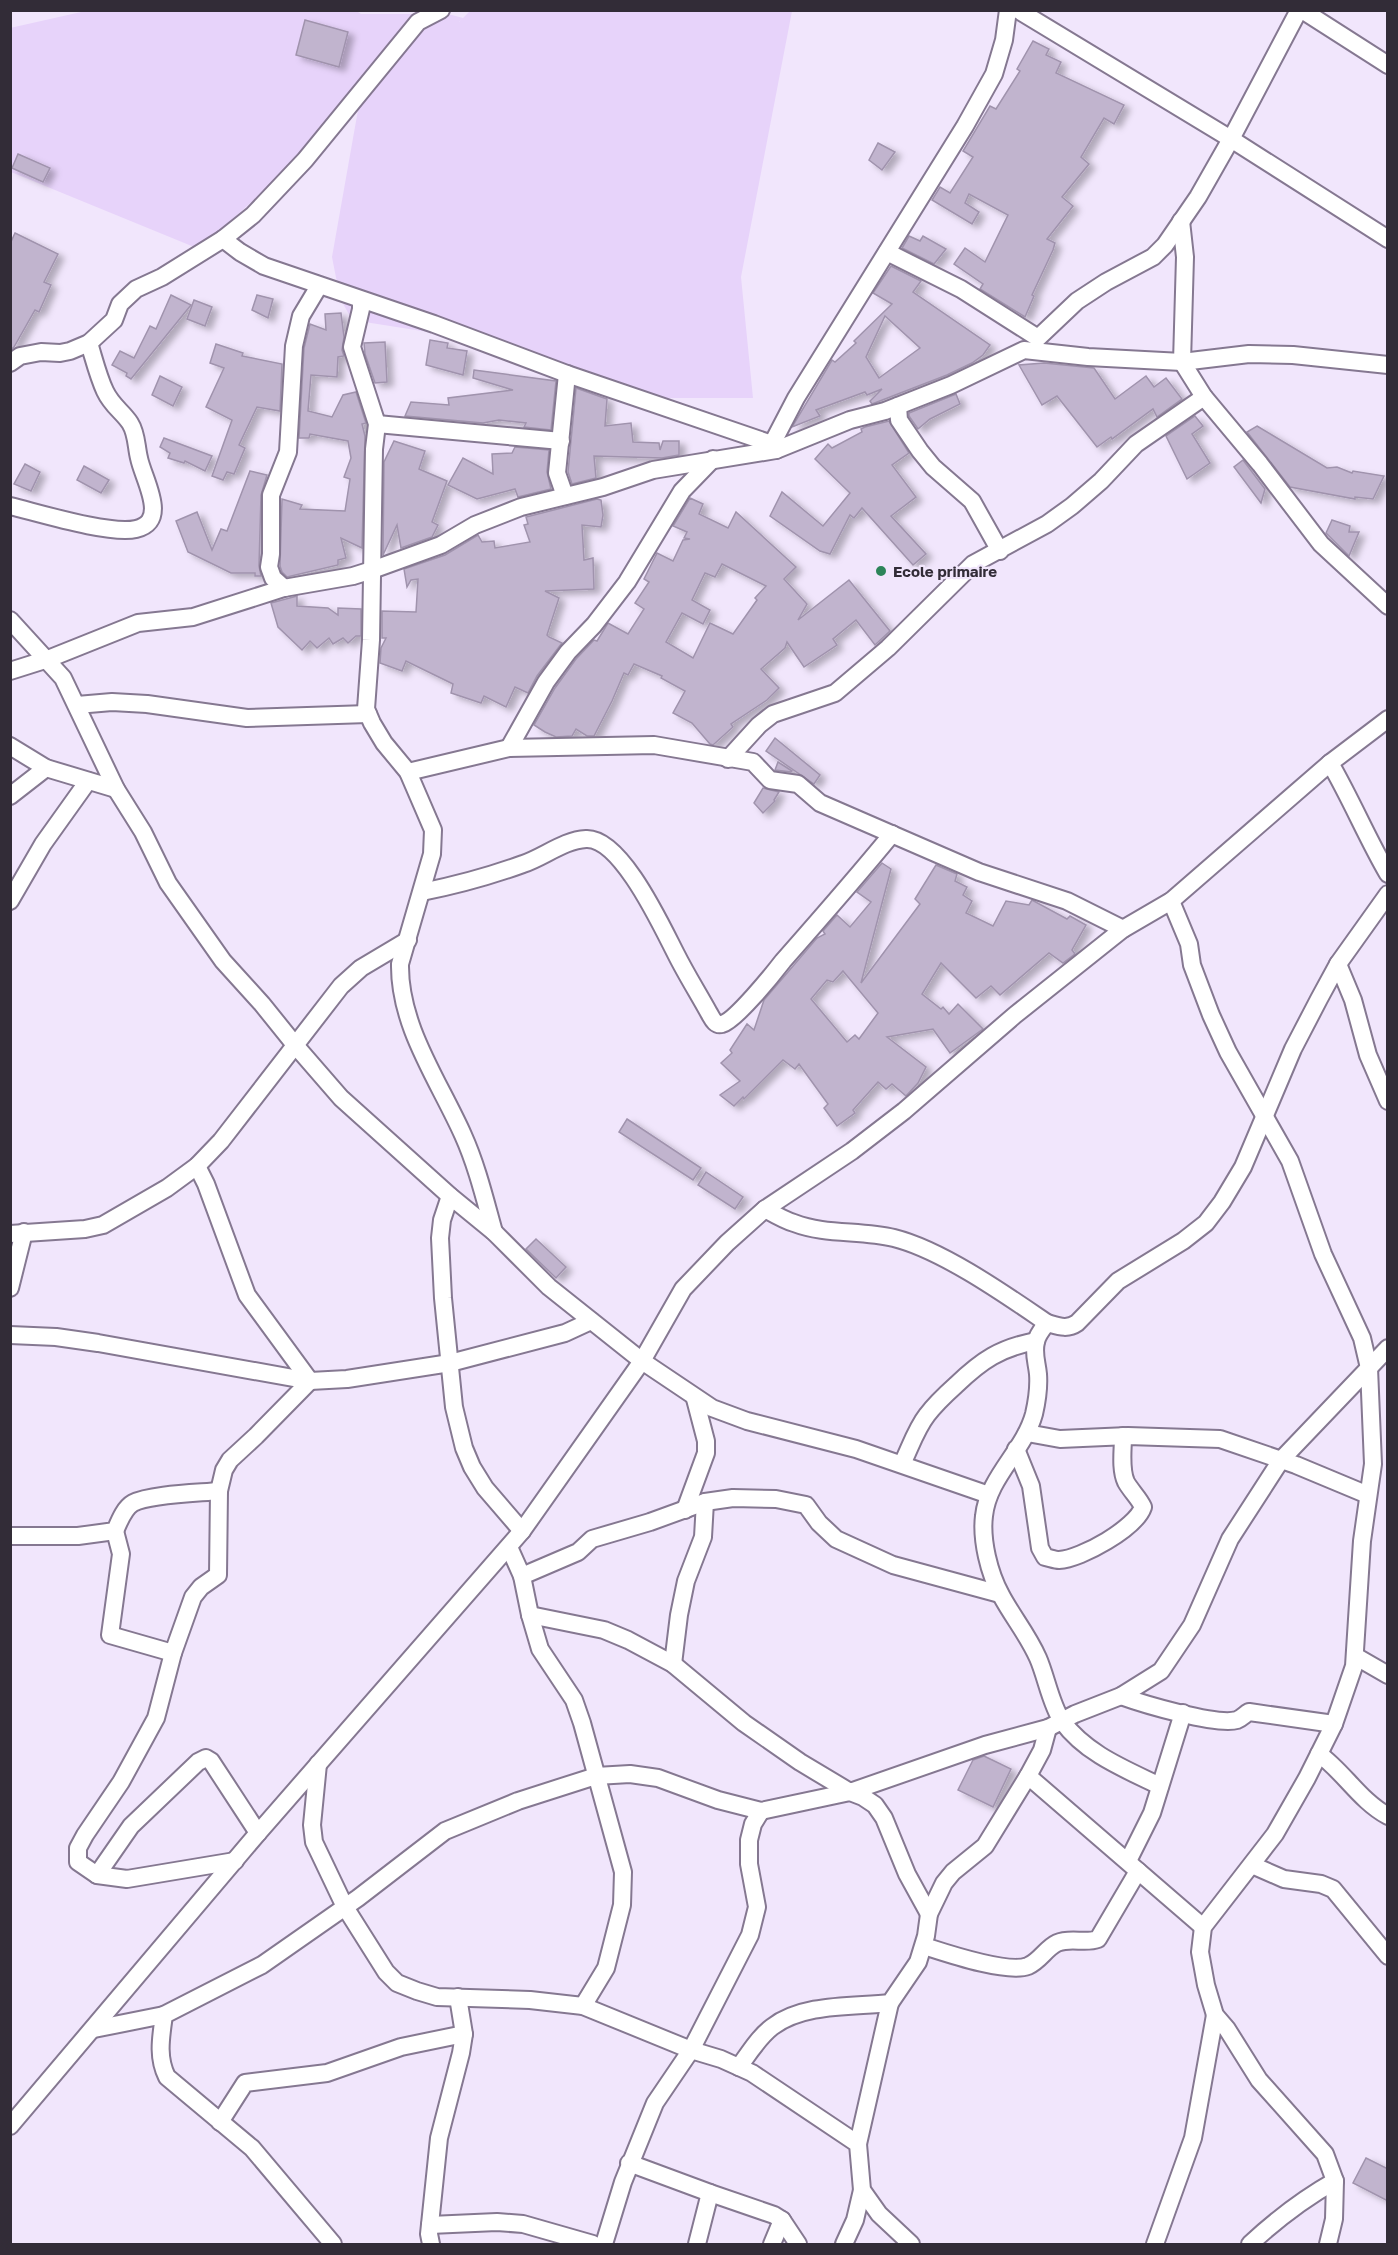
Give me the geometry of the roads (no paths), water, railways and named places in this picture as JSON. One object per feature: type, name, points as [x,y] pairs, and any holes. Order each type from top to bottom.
[{"type":"street","points":[[10,363],[20,356],[41,352],[60,353],[88,343],[114,320],[120,304],[136,289],[162,277],[224,239],[269,200],[305,160],[418,22],[441,10]]},
{"type":"street","points":[[774,447],[796,398],[994,74],[1004,40],[1008,10]]},
{"type":"street","points":[[1018,10],[1231,139],[1388,239]]},
{"type":"street","points":[[10,671],[48,659],[138,623],[193,617],[284,588],[344,578],[372,570],[441,545],[475,525],[521,507],[603,487],[653,470],[774,447],[898,406],[951,385],[1024,350],[1077,301],[1106,282],[1153,257],[1198,197],[1300,10],[1388,65]]},
{"type":"street","points":[[1181,221],[1185,257],[1182,362],[1204,398],[1260,464],[1321,544],[1388,606]]},
{"type":"street","points":[[224,239],[240,252],[264,266],[361,301],[434,324],[774,447]]},
{"type":"street","points":[[887,252],[962,289],[1038,338]]},
{"type":"street","points":[[284,588],[273,578],[269,567],[271,495],[288,452],[294,346],[301,316],[319,286]]},
{"type":"street","points":[[361,301],[352,347],[377,424],[371,640],[366,709],[384,743],[408,772],[433,830],[432,854],[400,964],[400,980],[404,1008],[464,1137],[494,1232]]},
{"type":"street","points":[[10,506],[126,530],[138,529],[152,518],[153,502],[139,459],[137,440],[129,423],[116,409],[105,391],[88,343]]},
{"type":"street","points":[[1024,350],[1088,357],[1182,362],[1250,354],[1293,355],[1388,365]]},
{"type":"street","points":[[565,496],[557,473],[567,374]]},
{"type":"street","points":[[728,759],[759,725],[773,714],[835,693],[888,648],[973,564],[1047,525],[1101,481],[1136,444],[1204,398]]},
{"type":"street","points":[[898,406],[899,420],[920,451],[933,467],[972,501],[1000,550]]},
{"type":"street","points":[[377,424],[561,441]]},
{"type":"street","points":[[509,748],[546,682],[562,659],[594,625],[627,582],[682,491],[713,459]]},
{"type":"street","points":[[10,620],[63,678],[116,789],[143,832],[168,883],[223,961],[341,1098],[450,1196],[494,1232],[549,1287],[642,1361],[695,1399],[727,1415],[856,1449],[989,1496]]},
{"type":"street","points":[[77,705],[112,702],[147,704],[247,718],[368,714]]},
{"type":"street","points":[[10,2126],[258,1833],[509,1547],[642,1361],[683,1290],[728,1243],[765,1209],[852,1150],[904,1111],[1015,1015],[1123,929],[1171,901],[1330,763],[1388,718]]},
{"type":"street","points":[[408,772],[509,748],[654,745],[753,762],[770,780],[798,784],[820,803],[979,872],[1067,901],[1123,929]]},
{"type":"street","points":[[10,746],[46,768],[116,789]]},
{"type":"street","points":[[1330,763],[1369,842],[1388,874]]},
{"type":"street","points":[[10,796],[46,768]]},
{"type":"street","points":[[10,901],[43,844],[88,781]]},
{"type":"street","points":[[422,892],[468,882],[526,863],[573,841],[595,839],[624,865],[644,893],[709,1013],[720,1025],[726,1023],[745,1005],[834,905],[892,834]]},
{"type":"street","points":[[765,1209],[795,1224],[895,1238],[934,1253],[1047,1323],[1071,1327],[1118,1281],[1206,1224],[1243,1167],[1293,1048],[1338,964],[1388,894]]},
{"type":"street","points":[[1171,901],[1189,944],[1192,965],[1211,1015],[1228,1052],[1290,1161],[1323,1254],[1362,1338],[1369,1368],[1373,1464],[1362,1541],[1355,1656],[1346,1696],[1319,1754],[1275,1834],[1203,1927],[1200,1952],[1202,1969],[1215,2015],[1227,2029],[1259,2080],[1325,2154],[1335,2181],[1334,2219],[1328,2244]]},
{"type":"street","points":[[10,1288],[17,1233],[86,1229],[103,1225],[167,1188],[197,1166],[221,1141],[348,980],[361,968],[408,940]]},
{"type":"street","points":[[1338,964],[1353,1000],[1368,1055],[1388,1101]]},
{"type":"street","points":[[197,1166],[248,1295],[310,1381]]},
{"type":"street","points":[[450,1196],[442,1220],[440,1238],[443,1298],[454,1407],[464,1448],[485,1488],[522,1531]]},
{"type":"street","points":[[10,1335],[56,1337],[98,1343],[310,1381],[347,1379],[450,1364],[565,1333],[591,1321]]},
{"type":"street","points":[[844,2244],[855,2220],[862,2190],[858,2144],[890,2003],[914,1969],[924,1946],[928,1914],[944,1883],[953,1872],[985,1846],[1028,1776],[1055,1724],[1038,1658],[1000,1594],[992,1575],[984,1540],[984,1515],[989,1496],[1027,1433],[1037,1398],[1036,1341],[1047,1323]]},
{"type":"street","points":[[903,1464],[926,1416],[939,1400],[979,1364],[997,1352],[1036,1341]]},
{"type":"street","points":[[94,2028],[164,2015],[262,1965],[345,1907],[446,1831],[518,1800],[596,1776],[630,1774],[658,1778],[718,1800],[761,1811],[879,1784],[986,1745],[1055,1724],[1121,1696],[1161,1671],[1180,1644],[1192,1625],[1230,1539],[1281,1460],[1388,1348]]},
{"type":"street","points":[[235,1861],[127,1879],[97,1875],[78,1862],[78,1848],[121,1782],[156,1718],[173,1653],[193,1597],[201,1587],[218,1575],[219,1491],[224,1470],[230,1460],[310,1381]]},
{"type":"street","points":[[685,1510],[706,1453],[706,1441],[695,1399]]},
{"type":"street","points":[[1027,1433],[1060,1439],[1123,1436],[1220,1439],[1281,1460],[1368,1495]]},
{"type":"street","points":[[1016,1449],[1031,1486],[1040,1548],[1046,1557],[1057,1561],[1072,1558],[1103,1543],[1131,1523],[1142,1511],[1141,1502],[1126,1482],[1123,1472],[1123,1436]]},
{"type":"street","points":[[173,1653],[110,1635],[121,1554],[115,1531],[132,1503],[219,1491]]},
{"type":"street","points":[[522,1576],[578,1552],[592,1539],[705,1502],[776,1498],[806,1505],[819,1523],[836,1539],[893,1565],[1000,1594]]},
{"type":"street","points":[[673,1664],[686,1581],[703,1537],[705,1502]]},
{"type":"street","points":[[10,1536],[34,1538],[78,1536],[115,1531]]},
{"type":"street","points":[[509,1547],[522,1576],[540,1649],[574,1700],[623,1872],[622,1905],[606,1968],[583,2006]]},
{"type":"street","points":[[530,1615],[604,1630],[673,1664],[744,1723],[800,1762],[875,1804],[884,1818],[907,1874],[928,1914]]},
{"type":"street","points":[[1355,1656],[1388,1675]]},
{"type":"street","points":[[1121,1696],[1147,1706],[1213,1719],[1236,1720],[1249,1712],[1334,1724]]},
{"type":"street","points":[[924,1946],[973,1960],[1019,1968],[1031,1965],[1056,1943],[1098,1939],[1133,1866],[1183,1713]]},
{"type":"street","points":[[1055,1724],[1079,1738],[1104,1759],[1160,1786]]},
{"type":"street","points":[[1319,1754],[1340,1771],[1366,1800],[1388,1816]]},
{"type":"street","points":[[97,1875],[131,1826],[190,1769],[206,1758],[212,1761],[258,1833]]},
{"type":"street","points":[[318,1764],[312,1825],[314,1842],[345,1907],[386,1972],[397,1983],[437,1996],[530,2000],[583,2006],[752,2073],[858,2144]]},
{"type":"street","points":[[1028,1776],[1133,1866],[1158,1891],[1203,1927]]},
{"type":"street","points":[[604,2244],[629,2163],[655,2103],[692,2050],[739,1961],[757,1915],[749,1840],[753,1824],[761,1811]]},
{"type":"street","points":[[1252,1865],[1284,1879],[1321,1884],[1333,1889],[1388,1956]]},
{"type":"street","points":[[431,2244],[430,2225],[439,2138],[464,2034],[458,1998]]},
{"type":"street","points":[[739,2067],[763,2035],[790,2017],[820,2009],[890,2003]]},
{"type":"street","points":[[164,2015],[160,2049],[162,2067],[166,2077],[252,2148],[333,2244]]},
{"type":"street","points":[[1155,2244],[1193,2138],[1215,2015]]},
{"type":"street","points":[[220,2122],[245,2083],[327,2073],[401,2047],[464,2034]]},
{"type":"street","points":[[629,2163],[760,2209],[782,2220],[798,2244]]},
{"type":"street","points":[[1250,2244],[1280,2216],[1307,2196],[1335,2181]]},
{"type":"street","points":[[862,2190],[879,2214],[911,2244]]},
{"type":"street","points":[[697,2244],[710,2193]]},
{"type":"street","points":[[772,2244],[782,2220]]},
{"type":"street","points":[[430,2225],[497,2222],[523,2224],[593,2244]]},
{"type":"place","name":"Ecole primaire","points":[[881,571]]}]
